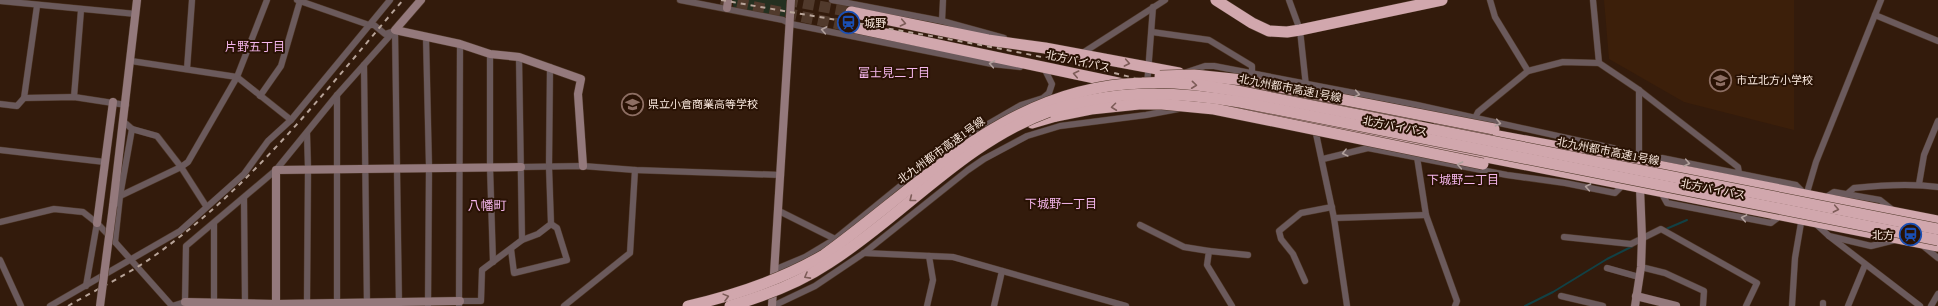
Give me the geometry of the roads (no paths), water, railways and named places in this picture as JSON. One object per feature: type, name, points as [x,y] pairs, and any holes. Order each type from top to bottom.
[{"type":"highway","points":[[1216,0],[1260,27],[1269,31],[1286,32],[1442,0]]},
{"type":"highway","name":"北方バイパス","points":[[851,12],[988,40],[1081,54],[1432,124],[1607,156],[1938,221]]},
{"type":"highway","name":"北方バイパス","points":[[848,26],[1211,103],[1938,246]]},
{"type":"highway","points":[[1046,102],[1070,91],[1121,79],[1194,75],[1269,84],[1494,129],[1607,156]]},
{"type":"highway","name":"北九州都市高速1号線","points":[[688,306],[752,289],[802,268],[846,239],[978,137],[1002,122],[1046,102],[1089,90],[1120,84],[1167,83],[1218,88],[1938,229]]},
{"type":"highway","name":"北九州都市高速1号線","points":[[730,306],[780,289],[829,263],[982,146],[1005,133],[1049,112],[1073,104],[1115,96],[1145,93],[1168,93],[1215,98],[1254,105],[1938,240]]},
{"type":"highway","points":[[943,175],[1005,136],[1034,123],[1056,116],[1139,104],[1162,104],[1214,109],[1483,164],[1548,170]]},
{"type":"street","points":[[100,306],[132,60],[138,0]]},
{"type":"street","points":[[187,69],[192,0]]},
{"type":"street","points":[[120,196],[181,167],[192,156],[237,77],[267,0]]},
{"type":"street","points":[[50,306],[180,231],[206,206],[244,174],[268,141],[291,120],[390,0]]},
{"type":"street","points":[[185,302],[186,246],[276,170],[336,95],[421,0]]},
{"type":"street","points":[[680,0],[728,4],[783,20],[791,24],[992,64],[1045,68],[1052,84],[1049,93],[1043,98],[1021,105],[976,131],[910,178],[835,239],[805,257],[774,270]]},
{"type":"street","points":[[791,0],[791,24],[772,306],[815,286],[864,254],[968,170],[984,159],[1020,140],[1060,126],[1146,115],[1211,103]]},
{"type":"street","points":[[832,0],[942,21],[1045,48]]},
{"type":"street","points":[[942,21],[943,0]]},
{"type":"street","points":[[1081,54],[1165,0]]},
{"type":"street","points":[[1289,0],[1300,30],[1305,84],[1323,159],[1334,218],[1347,306]]},
{"type":"street","points":[[1490,0],[1495,17],[1528,71]]},
{"type":"street","points":[[1593,0],[1599,64]]},
{"type":"street","points":[[1792,306],[1794,258],[1806,195],[1816,162],[1881,0]]},
{"type":"street","points":[[0,1],[37,6],[136,14]]},
{"type":"street","points":[[260,96],[281,66],[299,1],[369,25],[374,24],[385,34],[395,30],[460,44],[490,54],[519,56],[581,80],[578,94],[582,166]]},
{"type":"street","points":[[0,104],[17,106],[24,98],[37,6]]},
{"type":"street","points":[[1146,115],[1146,89],[1153,8]]},
{"type":"street","points":[[74,97],[81,10]]},
{"type":"street","points":[[1875,15],[1938,41]]},
{"type":"street","points":[[395,30],[399,304]]},
{"type":"street","points":[[1152,32],[1209,40],[1252,66],[1252,73]]},
{"type":"street","points":[[426,37],[429,167],[428,304]]},
{"type":"street","points":[[460,44],[460,303]]},
{"type":"street","points":[[490,54],[490,167],[493,262]]},
{"type":"street","points":[[519,56],[522,240]]},
{"type":"street","points":[[132,60],[237,77],[291,120]]},
{"type":"street","points":[[1475,118],[1478,112],[1528,71],[1563,62],[1599,64],[1639,90],[1738,167],[1739,173]]},
{"type":"street","points":[[364,65],[367,304]]},
{"type":"street","points":[[1183,74],[1205,66],[1214,66],[1252,73],[1617,148],[1624,160]]},
{"type":"street","points":[[550,67],[549,167],[551,224]]},
{"type":"street","points":[[1635,306],[1641,267],[1642,238],[1639,163],[1639,90]]},
{"type":"street","points":[[336,95],[337,304]]},
{"type":"street","points":[[24,98],[74,97],[126,104]]},
{"type":"street","points":[[86,286],[97,223],[113,102]]},
{"type":"street","points":[[1919,184],[1924,155],[1938,121]]},
{"type":"street","points":[[124,122],[132,129],[158,136],[181,167],[206,206]]},
{"type":"street","points":[[115,242],[120,196],[132,129]]},
{"type":"street","points":[[307,133],[307,303]]},
{"type":"street","points":[[1323,159],[1368,148],[1615,193],[1623,185]]},
{"type":"street","points":[[0,150],[105,162]]},
{"type":"street","points":[[1417,157],[1426,215],[1457,301],[1455,306]]},
{"type":"street","points":[[1650,165],[1662,158],[1796,185],[1806,195]]},
{"type":"street","points":[[276,170],[336,168],[582,166],[635,170],[781,175]]},
{"type":"street","points":[[276,170],[276,304]]},
{"type":"street","points":[[564,306],[630,253],[635,170]]},
{"type":"street","points":[[1847,194],[1854,188],[1919,184],[1938,187]]},
{"type":"street","points":[[1823,198],[1834,192],[1880,200],[1895,212]]},
{"type":"street","points":[[244,198],[245,303]]},
{"type":"street","points":[[1306,281],[1293,254],[1281,239],[1279,231],[1301,213],[1332,207]]},
{"type":"street","points":[[0,222],[54,209],[83,212],[97,223],[115,242],[172,306],[185,302],[276,304],[428,304],[481,301],[482,270],[522,240],[538,234],[551,224]]},
{"type":"street","points":[[779,211],[835,239]]},
{"type":"street","points":[[1334,218],[1426,215]]},
{"type":"street","points":[[214,223],[214,303]]},
{"type":"street","points":[[1815,223],[1829,236],[1920,306]]},
{"type":"street","points":[[511,249],[514,273],[567,260],[557,228],[551,224]]},
{"type":"street","points":[[1140,225],[1184,247],[1248,255]]},
{"type":"street","points":[[1564,237],[1631,244],[1660,229],[1756,283],[1746,306]]},
{"type":"street","points":[[1829,236],[1871,246],[1900,239]]},
{"type":"street","points":[[1919,242],[1938,258]]},
{"type":"street","points":[[1209,251],[1207,265],[1232,306]]},
{"type":"street","points":[[864,254],[953,257],[1126,306]]},
{"type":"street","points":[[927,306],[933,280],[929,256]]},
{"type":"street","points":[[0,260],[21,306]]},
{"type":"street","points":[[1848,306],[1866,265]]},
{"type":"street","points":[[1641,267],[1665,273],[1704,291],[1703,306]]},
{"type":"street","points":[[1607,268],[1639,277]]},
{"type":"street","points":[[994,306],[1002,271]]},
{"type":"street","points":[[1931,306],[1938,294]]},
{"type":"street","points":[[1561,296],[1603,306]]},
{"type":"street","points":[[1636,296],[1676,306]]},
{"type":"waterway","points":[[1666,229],[1687,220]]},
{"type":"waterway","points":[[1525,306],[1553,292],[1607,259],[1633,246]]},
{"type":"tunnel","points":[[721,0],[848,26]]},
{"type":"tunnel","points":[[787,0],[851,12]]},
{"type":"railway","points":[[68,306],[144,263],[190,229],[223,200],[255,169],[316,103],[403,0]]},
{"type":"railway","points":[[721,0],[993,47],[1531,164],[1938,241]]},
{"type":"place","name":"城野","points":[[848,23]]},
{"type":"place","name":"市立北方小学校","points":[[1720,80]]},
{"type":"place","name":"県立小倉商業高等学校","points":[[632,104]]},
{"type":"place","name":"北方","points":[[1910,235]]},
{"type":"district","name":"片野五丁目","points":[[255,47]]},
{"type":"district","name":"富士見二丁目","points":[[894,73]]},
{"type":"district","name":"下城野二丁目","points":[[1463,180]]},
{"type":"district","name":"下城野一丁目","points":[[1061,204]]},
{"type":"district","name":"八幡町","points":[[487,205]]}]
